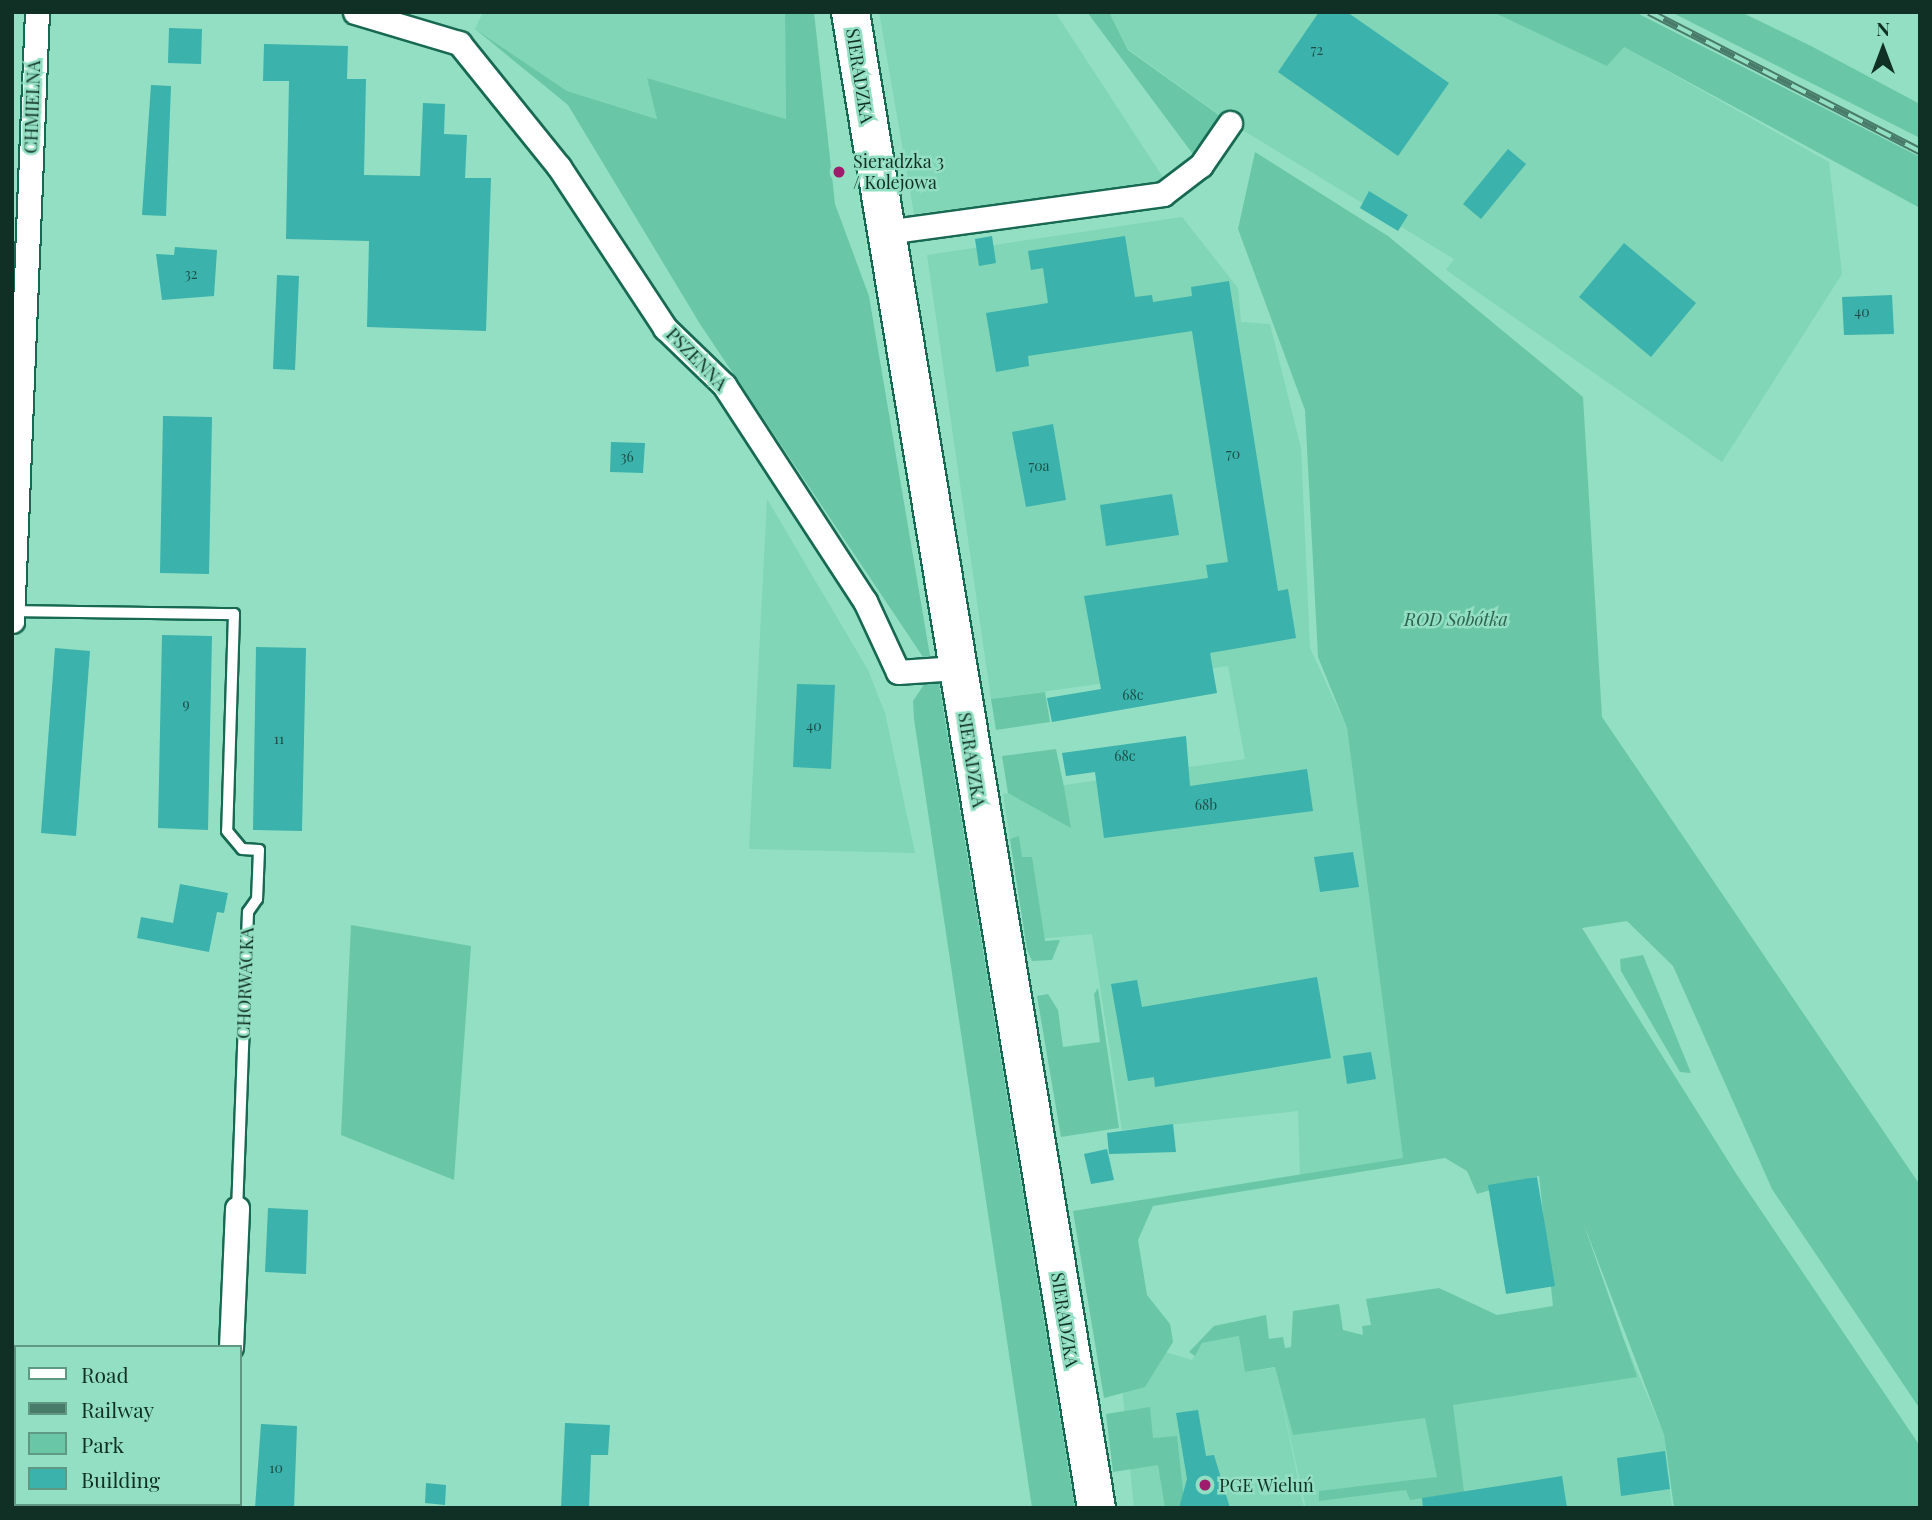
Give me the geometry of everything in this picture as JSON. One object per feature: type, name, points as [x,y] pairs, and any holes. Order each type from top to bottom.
[{"type":"main road","name":"SIERADZKA","points":[[850,12],[1096,1508]]},
{"type":"street","name":"CHMIELNA","points":[[13,616],[37,12]]},
{"type":"street","name":"PSZENNA","points":[[355,12],[385,17],[459,44],[526,122],[665,328],[724,385],[870,609],[898,673],[957,668]]},
{"type":"street","points":[[886,232],[1163,194],[1201,165],[1230,122]]},
{"type":"street","name":"CHORWACKA","points":[[231,1345],[237,1208]]},
{"type":"lane","name":"CHORWACKA","points":[[13,616],[234,614],[227,831],[234,844],[259,850],[257,899],[248,912],[237,1208]]},
{"type":"shaded area","points":[[483,12],[785,12],[786,119],[647,78],[658,119],[567,91],[475,29]]},
{"type":"shaded area","points":[[879,12],[1055,12],[1164,179],[1152,185],[914,214]]},
{"type":"shaded area","points":[[1109,12],[1493,12],[1624,47],[1829,162],[1842,274],[1722,462],[1446,270],[1454,259],[1231,123],[1128,49]]},
{"type":"shaded area","points":[[1182,217],[1238,288],[1241,322],[1270,324],[1301,448],[1310,648],[1347,728],[1403,1158],[1300,1175],[1298,1111],[1122,1130],[1092,934],[1026,940],[1003,794],[1245,759],[1228,666],[991,699],[927,255]]},
{"type":"shaded area","points":[[767,499],[868,670],[885,713],[915,853],[749,849]]},
{"type":"shaded area","points":[[1613,1314],[1664,1435],[1672,1508],[1306,1508],[1278,1383],[1304,1508],[1134,1508],[1119,1357],[1159,1350],[1192,1360],[1202,1343],[1240,1336],[1246,1372]]},
{"type":"green space","points":[[785,12],[814,12],[835,204],[869,296],[930,656],[923,657],[700,324],[568,105],[475,29],[567,91],[657,119],[647,78],[786,119]]},
{"type":"green space","points":[[1087,12],[1109,12],[1128,50],[1230,123],[1201,165]]},
{"type":"green space","points":[[1493,12],[1635,12],[1920,157],[1920,208],[1624,47],[1607,66]]},
{"type":"green space","points":[[1671,12],[1741,12],[1811,46],[1920,104],[1920,138]]},
{"type":"green space","name":"ROD Sobótka","points":[[1255,152],[1388,236],[1583,397],[1602,717],[1920,1185],[1920,1409],[1772,1189],[1673,966],[1627,921],[1582,928],[1737,1175],[1920,1446],[1920,1508],[1674,1508],[1664,1435],[1583,1222],[1637,1377],[1453,1405],[1464,1492],[1410,1500],[1406,1490],[1319,1501],[1319,1491],[1437,1477],[1425,1418],[1293,1435],[1275,1367],[1245,1372],[1239,1336],[1202,1343],[1195,1356],[1189,1352],[1214,1326],[1266,1315],[1269,1339],[1283,1337],[1285,1348],[1291,1347],[1293,1311],[1339,1304],[1343,1330],[1363,1335],[1362,1326],[1371,1325],[1366,1299],[1439,1288],[1497,1315],[1553,1306],[1539,1176],[1477,1194],[1467,1171],[1445,1158],[1153,1206],[1138,1240],[1147,1295],[1170,1324],[1173,1342],[1145,1387],[1104,1398],[1073,1211],[1403,1158],[1347,728],[1318,657],[1305,410],[1238,229]]},
{"type":"green space","points":[[925,683],[939,683],[1075,1508],[1032,1508],[914,719],[913,701]]},
{"type":"green space","points":[[1045,692],[1050,722],[996,730],[991,699]]},
{"type":"green space","points":[[1056,749],[1071,828],[1008,793],[1002,756]]},
{"type":"green space","points":[[1019,836],[1022,857],[1032,857],[1045,941],[1060,940],[1052,960],[1032,961],[1027,950],[1010,839]]},
{"type":"green space","points":[[351,925],[471,946],[454,1180],[341,1135]]},
{"type":"green space","points":[[1643,955],[1691,1073],[1680,1072],[1621,971],[1620,959]]},
{"type":"green space","points":[[1098,988],[1119,1128],[1061,1137],[1037,996],[1048,994],[1058,1010],[1063,1047],[1100,1042],[1094,994]]},
{"type":"green space","points":[[1150,1407],[1153,1438],[1177,1436],[1185,1508],[1165,1508],[1158,1465],[1113,1472],[1106,1414]]},
{"type":"building","points":[[1319,12],[1347,12],[1449,83],[1398,156],[1278,72]]},
{"type":"building","points":[[169,28],[202,29],[201,64],[168,63]]},
{"type":"building","points":[[264,44],[348,46],[347,79],[366,79],[364,175],[420,176],[423,103],[445,104],[444,134],[467,135],[465,178],[491,178],[486,331],[367,327],[369,241],[286,239],[289,81],[263,81]]},
{"type":"building","points":[[151,85],[171,86],[166,216],[142,215]]},
{"type":"building","points":[[1508,149],[1526,164],[1481,219],[1463,204]]},
{"type":"building","points":[[1369,191],[1408,215],[1398,231],[1360,208]]},
{"type":"building","points":[[992,236],[996,263],[979,266],[975,239]]},
{"type":"building","points":[[1125,236],[1135,297],[1152,295],[1153,302],[1192,296],[1191,287],[1229,281],[1278,591],[1288,589],[1296,638],[1210,653],[1217,693],[1052,722],[1047,698],[1101,689],[1084,596],[1208,578],[1206,565],[1228,562],[1192,331],[1028,356],[1029,366],[996,372],[986,313],[1048,303],[1043,268],[1031,270],[1028,251]]},
{"type":"building","points":[[1624,243],[1696,303],[1651,357],[1579,297]]},
{"type":"building","points":[[175,247],[217,250],[214,296],[162,300],[156,254],[174,255]]},
{"type":"building","points":[[277,275],[299,276],[295,370],[273,369]]},
{"type":"building","points":[[1892,295],[1894,334],[1844,335],[1842,297]]},
{"type":"building","points":[[163,416],[212,417],[209,574],[160,573]]},
{"type":"building","points":[[1053,424],[1066,500],[1026,507],[1012,432]]},
{"type":"building","points":[[611,442],[645,443],[643,473],[610,472]]},
{"type":"building","points":[[1172,494],[1179,535],[1106,546],[1100,505]]},
{"type":"building","points":[[162,635],[212,636],[208,830],[158,828]]},
{"type":"building","points":[[256,647],[306,648],[302,831],[253,830]]},
{"type":"building","points":[[55,648],[90,651],[76,836],[41,833]]},
{"type":"building","points":[[797,684],[835,685],[831,769],[793,767]]},
{"type":"building","points":[[1186,736],[1190,786],[1307,769],[1313,811],[1104,838],[1095,772],[1066,776],[1062,753]]},
{"type":"building","points":[[1353,852],[1359,887],[1320,892],[1314,857]]},
{"type":"building","points":[[180,884],[228,893],[224,913],[217,912],[209,952],[137,938],[141,917],[173,923]]},
{"type":"building","points":[[1317,977],[1331,1058],[1155,1087],[1154,1077],[1128,1081],[1111,984],[1137,980],[1142,1007]]},
{"type":"building","points":[[1371,1052],[1376,1079],[1347,1084],[1343,1056]]},
{"type":"building","points":[[1173,1124],[1176,1152],[1109,1154],[1107,1133]]},
{"type":"building","points":[[1107,1149],[1114,1180],[1091,1184],[1084,1154]]},
{"type":"building","points":[[1537,1177],[1555,1286],[1506,1294],[1488,1185]]},
{"type":"building","points":[[268,1208],[308,1210],[306,1274],[265,1272]]},
{"type":"building","name":"PGE Wieluń","points":[[1198,1410],[1206,1456],[1214,1455],[1230,1508],[1179,1508],[1187,1479],[1176,1413]]},
{"type":"building","points":[[565,1423],[610,1425],[608,1455],[591,1455],[589,1508],[561,1508]]},
{"type":"building","points":[[261,1424],[297,1426],[294,1508],[255,1508]]},
{"type":"building","points":[[1665,1451],[1670,1489],[1621,1496],[1617,1458]]},
{"type":"building","points":[[1562,1476],[1567,1508],[1423,1508],[1422,1498]]},
{"type":"building","points":[[426,1483],[446,1485],[445,1505],[425,1503]]},
{"type":"railway","points":[[1649,12],[1920,151]]},
{"type":"place","name":"Sieradzka 3 / Kolejowa","points":[[839,172]]},
{"type":"place","name":"PGE Wieluń","points":[[1205,1485]]}]
